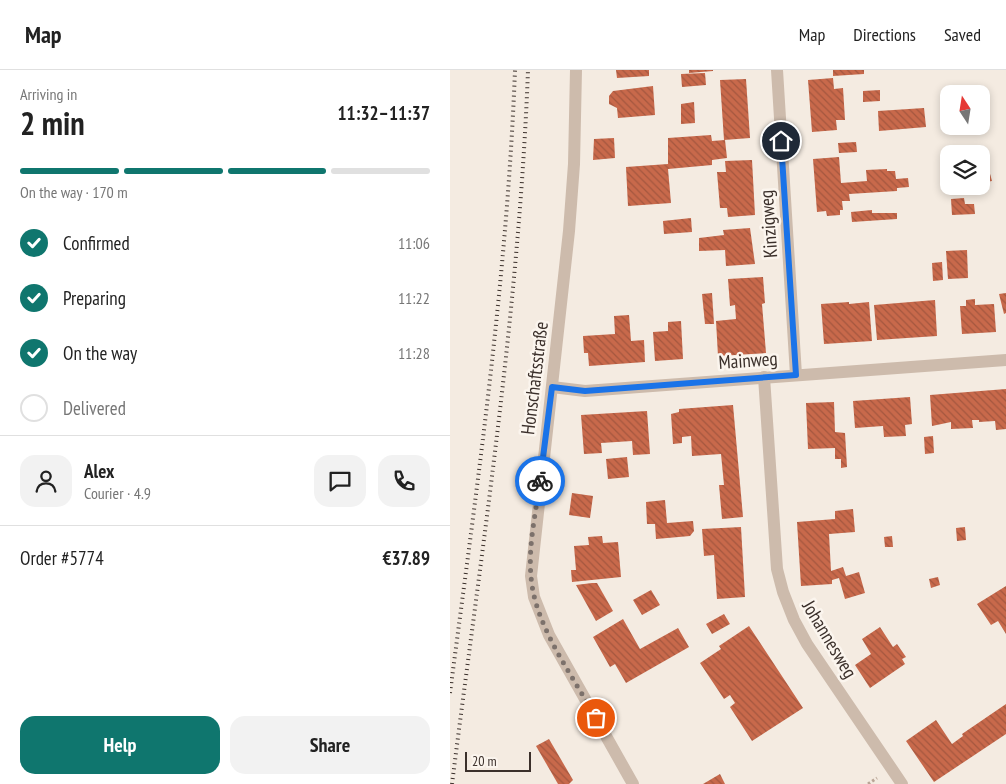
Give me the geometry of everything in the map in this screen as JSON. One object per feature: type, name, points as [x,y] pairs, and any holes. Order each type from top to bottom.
[{"type":"street","name":"Honschaftsstraße","points":[[576,70],[569,231],[530,576],[534,598],[549,635],[633,784]]},
{"type":"street","name":"Kinzigweg","points":[[778,70],[796,375]]},
{"type":"street","name":"Mainweg","points":[[552,387],[585,391],[1006,360]]},
{"type":"street","name":"Johannesweg","points":[[764,378],[773,542],[782,592],[807,644],[902,784]]},
{"type":"building","points":[[616,70],[649,70],[649,76],[617,78]]},
{"type":"building","points":[[689,70],[713,70],[713,71],[689,73]]},
{"type":"building","points":[[833,70],[864,70],[864,74],[833,76]]},
{"type":"building","points":[[705,73],[706,85],[682,87],[681,74]]},
{"type":"building","points":[[833,78],[834,89],[843,88],[845,120],[836,120],[837,130],[812,132],[808,80]]},
{"type":"building","points":[[746,79],[750,138],[724,140],[720,80]]},
{"type":"building","points":[[653,86],[655,115],[618,118],[617,108],[609,104],[609,96],[613,91]]},
{"type":"building","points":[[880,90],[880,101],[863,102],[863,91]]},
{"type":"building","points":[[694,102],[695,123],[681,124],[681,104]]},
{"type":"building","points":[[924,108],[926,127],[879,131],[878,111]]},
{"type":"building","points":[[711,135],[712,141],[725,140],[727,158],[712,160],[712,165],[668,169],[671,203],[628,206],[626,167],[668,164],[668,138]]},
{"type":"building","points":[[614,138],[615,158],[593,160],[594,139]]},
{"type":"building","points":[[856,142],[857,152],[839,153],[838,143]]},
{"type":"building","points":[[839,157],[841,183],[867,181],[866,170],[887,169],[887,171],[895,171],[896,179],[908,178],[909,187],[897,188],[897,191],[849,194],[850,201],[842,201],[843,210],[840,210],[840,215],[827,216],[826,211],[817,212],[813,159]]},
{"type":"building","points":[[752,160],[755,215],[728,217],[727,208],[720,208],[717,172],[726,172],[725,161]]},
{"type":"building","points":[[964,198],[965,204],[974,204],[975,214],[952,215],[951,199]]},
{"type":"building","points":[[872,210],[872,213],[897,213],[897,219],[852,222],[851,212]]},
{"type":"building","points":[[691,218],[692,232],[664,234],[663,221]]},
{"type":"building","points":[[750,228],[755,264],[726,266],[725,250],[699,251],[699,238],[724,235],[723,230]]},
{"type":"building","points":[[967,250],[968,278],[948,279],[946,251]]},
{"type":"building","points":[[942,262],[943,280],[933,281],[932,263]]},
{"type":"building","points":[[763,277],[765,303],[762,304],[766,353],[718,356],[716,321],[736,319],[735,305],[730,306],[728,279]]},
{"type":"building","points":[[712,293],[714,324],[705,324],[702,294]]},
{"type":"building","points":[[1006,293],[1006,313],[1004,314],[999,294]]},
{"type":"building","points":[[975,299],[975,305],[994,304],[996,332],[962,334],[960,306],[966,306],[966,300]]},
{"type":"building","points":[[935,300],[937,336],[877,340],[874,305]]},
{"type":"building","points":[[849,302],[849,304],[869,302],[872,341],[824,344],[821,304]]},
{"type":"building","points":[[629,315],[631,341],[644,340],[645,362],[589,366],[588,353],[584,353],[583,336],[615,334],[614,316]]},
{"type":"building","points":[[681,321],[683,359],[655,361],[653,332],[668,331],[668,322]]},
{"type":"building","points":[[1006,389],[1006,429],[996,430],[995,421],[979,422],[979,420],[972,420],[973,428],[951,429],[951,422],[932,426],[930,395]]},
{"type":"building","points":[[910,397],[912,424],[905,425],[906,436],[884,437],[883,426],[855,428],[853,401]]},
{"type":"building","points":[[834,402],[835,432],[845,433],[847,467],[841,468],[841,459],[835,459],[835,448],[808,449],[806,403]]},
{"type":"building","points":[[733,405],[743,517],[722,519],[719,485],[724,485],[721,454],[692,456],[691,436],[682,437],[682,443],[673,444],[671,414],[679,412],[679,409]]},
{"type":"building","points":[[647,411],[650,454],[633,455],[632,441],[601,443],[602,453],[584,454],[581,415]]},
{"type":"building","points":[[933,436],[934,453],[925,454],[924,437]]},
{"type":"building","points":[[627,457],[629,477],[608,479],[606,459]]},
{"type":"building","points":[[572,493],[593,496],[590,518],[569,515]]},
{"type":"building","points":[[665,500],[667,523],[693,521],[694,531],[690,536],[656,539],[655,524],[647,524],[646,502]]},
{"type":"building","points":[[853,509],[855,532],[829,534],[831,571],[843,567],[846,576],[859,572],[865,593],[845,599],[839,578],[832,580],[832,584],[801,586],[797,522],[835,519],[835,511]]},
{"type":"building","points":[[741,527],[745,597],[717,599],[714,555],[704,556],[702,529]]},
{"type":"building","points":[[965,527],[966,540],[957,541],[956,528]]},
{"type":"building","points":[[602,536],[603,543],[618,542],[621,577],[572,582],[571,570],[576,570],[574,546],[589,545],[588,537]]},
{"type":"building","points":[[892,536],[893,547],[885,547],[884,537]]},
{"type":"building","points":[[938,577],[940,585],[931,588],[929,579]]},
{"type":"building","points":[[597,583],[613,611],[596,621],[576,585]]},
{"type":"building","points":[[1006,586],[1006,634],[998,621],[991,625],[977,604]]},
{"type":"building","points":[[651,590],[660,605],[642,615],[633,600]]},
{"type":"building","points":[[724,614],[730,624],[712,634],[706,624]]},
{"type":"building","points":[[623,619],[640,649],[678,628],[689,647],[626,683],[615,664],[610,667],[593,637]]},
{"type":"building","points":[[749,626],[803,708],[752,741],[730,707],[735,703],[730,695],[724,699],[700,663],[721,649],[719,646]]},
{"type":"building","points":[[880,627],[893,647],[897,644],[906,657],[902,659],[905,664],[870,688],[855,665],[871,654],[862,639]]},
{"type":"building","points":[[1006,704],[1006,734],[934,782],[906,741],[936,720],[952,744],[963,736],[962,734]]},
{"type":"building","points":[[549,739],[573,780],[569,784],[558,784],[536,746]]},
{"type":"building","points":[[720,774],[725,784],[703,784]]},
{"type":"railway","points":[[450,693],[490,382],[505,226],[515,70]]},
{"type":"railway","points":[[452,784],[508,338],[517,249],[528,70]]},
{"type":"way so far","points":[[540,481],[530,576],[534,598],[549,635],[596,718]]},
{"type":"route","points":[[540,481],[552,387],[585,391],[796,375],[781,141]]}]
